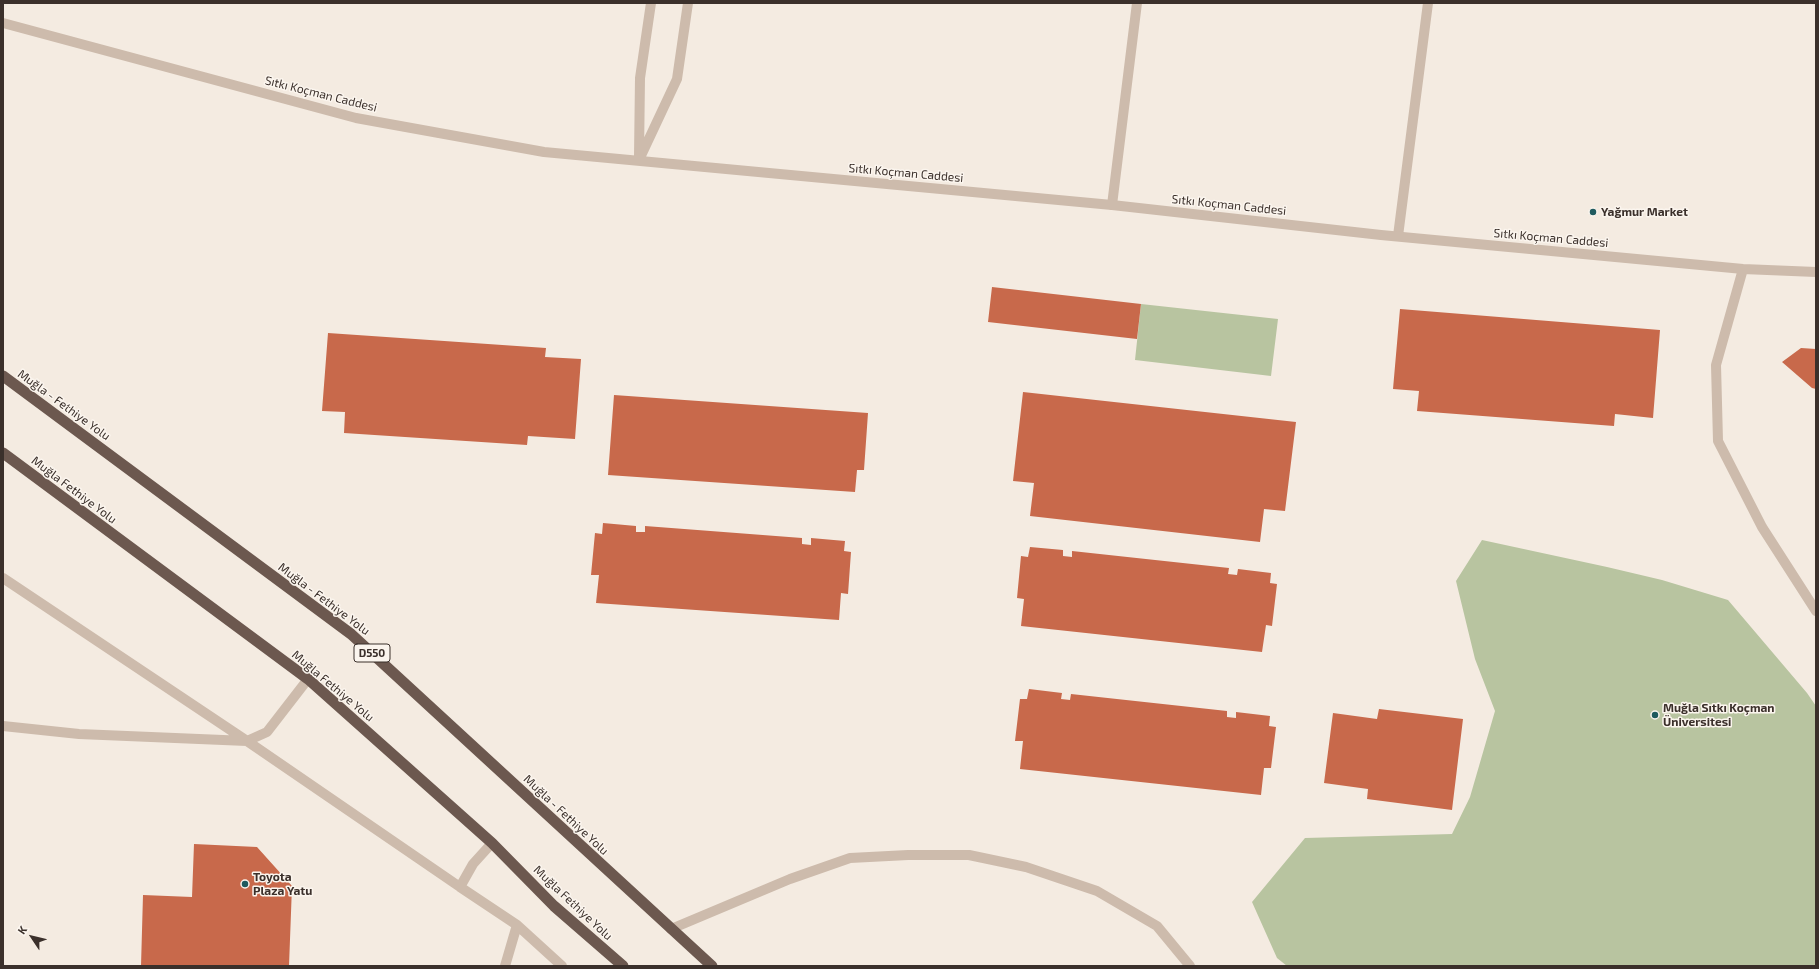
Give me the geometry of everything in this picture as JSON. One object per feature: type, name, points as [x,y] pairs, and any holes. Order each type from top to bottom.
[{"type":"highway","name":"Muğla - Fethiye Yolu","points":[[3,376],[351,634],[712,966]]},
{"type":"highway","name":"Muğla Fethiye Yolu","points":[[3,453],[308,679],[492,843],[554,906],[623,966]]},
{"type":"street","points":[[639,160],[640,78],[651,3]]},
{"type":"street","points":[[639,160],[677,79],[688,3]]},
{"type":"street","points":[[1112,205],[1137,3]]},
{"type":"street","points":[[1398,236],[1428,3]]},
{"type":"street","name":"Sıtkı Koçman Caddesi","points":[[3,23],[356,118],[544,152],[1112,205],[1398,236],[1743,269],[1816,272]]},
{"type":"street","points":[[1743,269],[1716,365],[1718,441],[1762,527],[1816,611]]},
{"type":"street","points":[[3,578],[247,740],[517,925],[562,966]]},
{"type":"street","points":[[3,726],[79,734],[247,740],[267,732],[308,679]]},
{"type":"street","points":[[460,887],[473,864],[492,843]]},
{"type":"street","points":[[671,929],[790,879],[850,858],[908,855],[969,855],[1026,868],[1097,891],[1157,926],[1190,966]]},
{"type":"street","points":[[505,966],[517,925]]},
{"type":"green space","points":[[1141,304],[1278,319],[1271,376],[1135,360]]},
{"type":"green space","name":"Muğla Sıtkı Koçman Üniversitesi","points":[[1482,540],[1662,580],[1728,600],[1807,693],[1816,706],[1816,966],[1287,966],[1277,958],[1252,902],[1305,838],[1452,834],[1470,797],[1495,711],[1475,659],[1456,581]]},
{"type":"building","points":[[992,287],[1141,304],[1137,339],[988,322]]},
{"type":"building","points":[[1400,309],[1660,330],[1653,418],[1615,414],[1614,426],[1417,411],[1419,391],[1393,389]]},
{"type":"building","points":[[328,333],[546,348],[545,357],[581,359],[575,439],[528,436],[527,445],[344,433],[345,412],[322,411]]},
{"type":"building","points":[[1801,348],[1816,349],[1816,389],[1812,388],[1782,362]]},
{"type":"building","points":[[1023,392],[1296,422],[1285,511],[1264,509],[1260,542],[1030,516],[1034,483],[1013,481]]},
{"type":"building","points":[[614,395],[868,413],[864,470],[857,470],[855,492],[608,475]]},
{"type":"building","points":[[603,523],[636,526],[636,532],[645,532],[645,526],[802,538],[802,544],[811,545],[811,538],[845,541],[844,551],[851,552],[848,594],[841,593],[839,620],[596,603],[599,575],[591,575],[595,533],[602,534]]},
{"type":"building","points":[[1030,547],[1063,550],[1063,556],[1072,557],[1072,551],[1229,568],[1228,574],[1237,575],[1238,569],[1271,573],[1270,583],[1277,584],[1272,626],[1266,625],[1262,652],[1021,626],[1024,599],[1017,598],[1021,556],[1028,557]]},
{"type":"building","points":[[1029,689],[1062,693],[1061,699],[1070,700],[1071,694],[1227,711],[1227,717],[1236,718],[1236,712],[1270,716],[1269,726],[1276,727],[1271,768],[1264,768],[1261,795],[1020,769],[1023,741],[1015,741],[1020,699],[1027,699]]},
{"type":"building","points":[[1379,709],[1463,719],[1452,810],[1367,799],[1368,789],[1324,783],[1333,713],[1377,719]]},
{"type":"building","points":[[194,844],[257,847],[292,886],[289,966],[141,966],[143,895],[192,897]]},
{"type":"place","name":"Yağmur Market","points":[[1593,212]]},
{"type":"place","name":"Muğla Sıtkı Koçman Üniversitesi","points":[[1655,715]]},
{"type":"place","name":"Toyota Plaza Yatu","points":[[245,884]]}]
